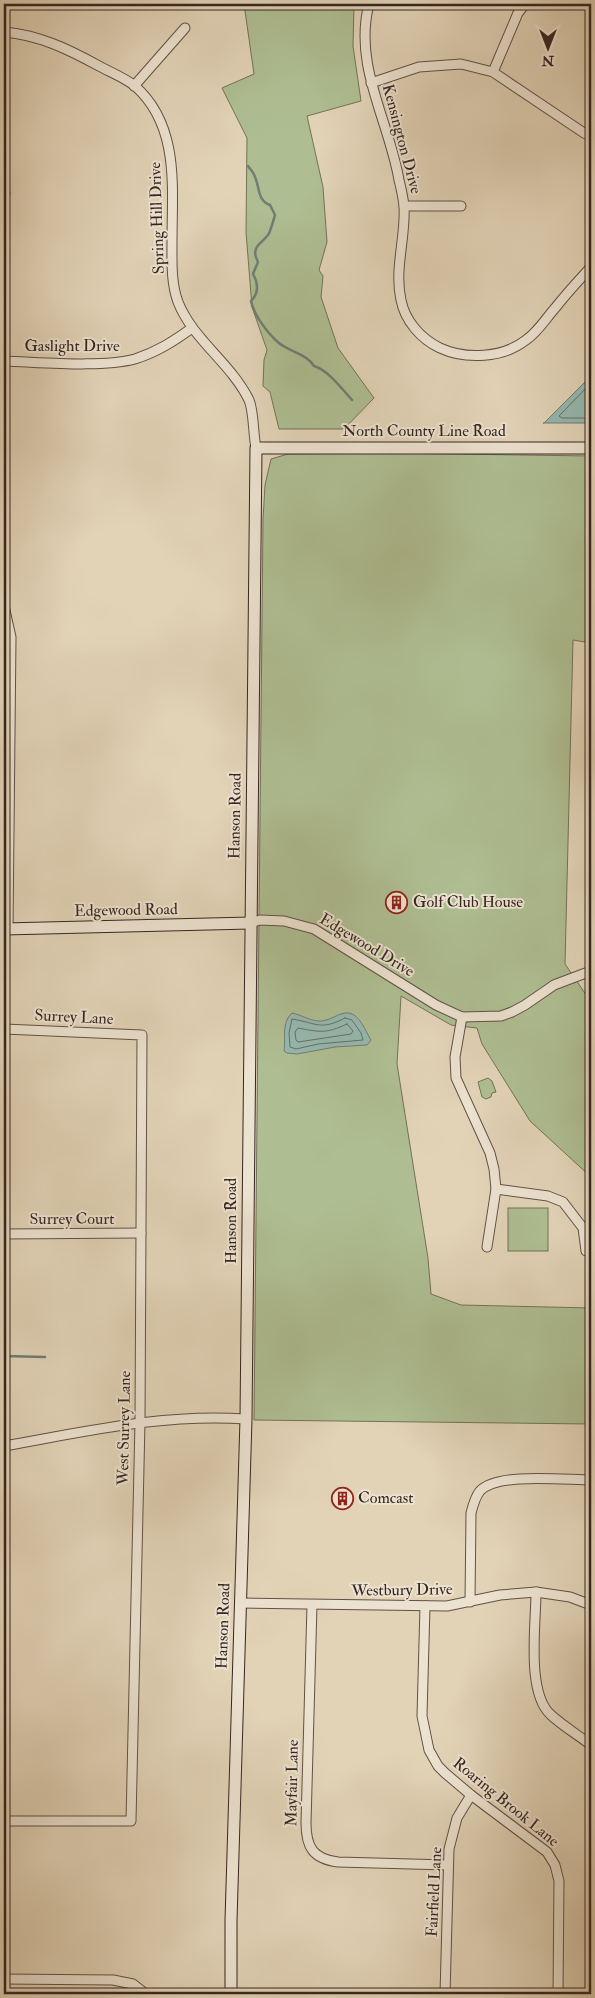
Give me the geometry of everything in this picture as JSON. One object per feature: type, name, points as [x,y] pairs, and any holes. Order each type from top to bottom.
[{"type":"street","name":"Kensington Drive","points":[[369,4],[365,18],[365,55],[371,83],[398,169],[404,206],[399,274],[401,301],[404,312],[413,326],[432,345],[445,351],[471,356],[512,348],[525,341],[544,322],[591,267]]},
{"type":"street","points":[[494,72],[518,13],[525,4]]},
{"type":"street","points":[[134,86],[185,28]]},
{"type":"street","name":"Spring Hill Drive","points":[[4,32],[30,35],[64,47],[134,86],[150,105],[166,133],[172,163],[172,272],[178,302],[192,328],[238,382],[249,400],[252,409],[256,448]]},
{"type":"street","points":[[371,83],[419,67],[461,64],[494,72],[591,136]]},
{"type":"street","points":[[404,206],[461,206]]},
{"type":"street","name":"Gaslight Drive","points":[[4,361],[86,363],[124,361],[160,349],[192,328]]},
{"type":"street","name":"North County Line Road","points":[[256,448],[591,448]]},
{"type":"street","name":"Hanson Road","points":[[230,1994],[246,1419],[256,448]]},
{"type":"street","points":[[4,606],[11,637],[6,929]]},
{"type":"street","name":"Edgewood Drive","points":[[250,923],[260,920],[284,921],[314,929],[436,1005],[462,1017]]},
{"type":"street","name":"Edgewood Road","points":[[6,929],[250,923]]},
{"type":"street","points":[[487,1247],[496,1189],[490,1153],[456,1078],[455,1057],[462,1017],[501,1016],[525,1006],[554,985],[591,971]]},
{"type":"street","name":"Surrey Lane","points":[[4,1030],[142,1035]]},
{"type":"street","name":"West Surrey Lane","points":[[4,1821],[131,1821],[140,1422],[142,1035]]},
{"type":"street","points":[[496,1189],[548,1196],[563,1202],[583,1228],[586,1251]]},
{"type":"street","name":"Surrey Court","points":[[4,1234],[141,1233]]},
{"type":"street","points":[[4,1446],[140,1422],[196,1416],[246,1419]]},
{"type":"street","points":[[470,1602],[472,1513],[473,1504],[479,1492],[494,1482],[503,1480],[591,1480]]},
{"type":"street","points":[[536,1592],[535,1676],[539,1696],[550,1715],[591,1745]]},
{"type":"street","name":"Westbury Drive","points":[[240,1603],[447,1606],[500,1595],[536,1592],[570,1597],[591,1605]]},
{"type":"street","name":"Mayfair Lane","points":[[312,1605],[306,1823],[307,1840],[311,1849],[327,1861],[448,1865]]},
{"type":"street","name":"Roaring Brook Lane","points":[[425,1606],[422,1716],[424,1734],[429,1750],[438,1766],[471,1795],[547,1852],[555,1865],[560,1881],[558,1994]]},
{"type":"street","name":"Fairfield Lane","points":[[445,1994],[448,1865],[457,1818],[471,1795]]},
{"type":"street","points":[[4,1979],[113,1980],[133,1984],[146,1994]]},
{"type":"green space","points":[[244,4],[354,4],[353,46],[361,101],[307,116],[323,187],[327,242],[319,270],[323,276],[321,297],[338,348],[374,398],[344,429],[279,429],[270,392],[263,386],[264,360],[267,350],[252,307],[246,232],[247,138],[222,88],[254,74]]},
{"type":"green space","points":[[382,453],[591,456],[591,643],[573,640],[565,964],[591,1002],[591,1177],[530,1121],[482,1044],[477,1028],[451,1025],[401,996],[397,1064],[428,1258],[431,1294],[461,1305],[591,1308],[591,1424],[254,1420],[263,520],[265,485],[271,459],[288,454]]},
{"type":"green space","points":[[488,1078],[492,1081],[496,1092],[486,1099],[482,1097],[478,1082]]},
{"type":"green space","points":[[508,1208],[548,1208],[548,1251],[508,1251]]},
{"type":"water","points":[[591,376],[591,423],[544,423]]},
{"type":"water","points":[[292,1013],[322,1021],[350,1013],[358,1018],[371,1040],[367,1045],[335,1047],[297,1054],[287,1053],[284,1051],[285,1026]]},
{"type":"waterway","points":[[248,166],[254,176],[261,197],[270,205],[275,215],[269,234],[257,246],[255,253],[258,262],[253,274],[257,288],[251,301],[255,312],[262,324],[275,339],[324,371],[352,400]]},
{"type":"waterway","points":[[4,1356],[45,1357]]},
{"type":"place","name":"Golf Club House","points":[[397,902]]},
{"type":"place","name":"Comcast","points":[[342,1498]]}]
